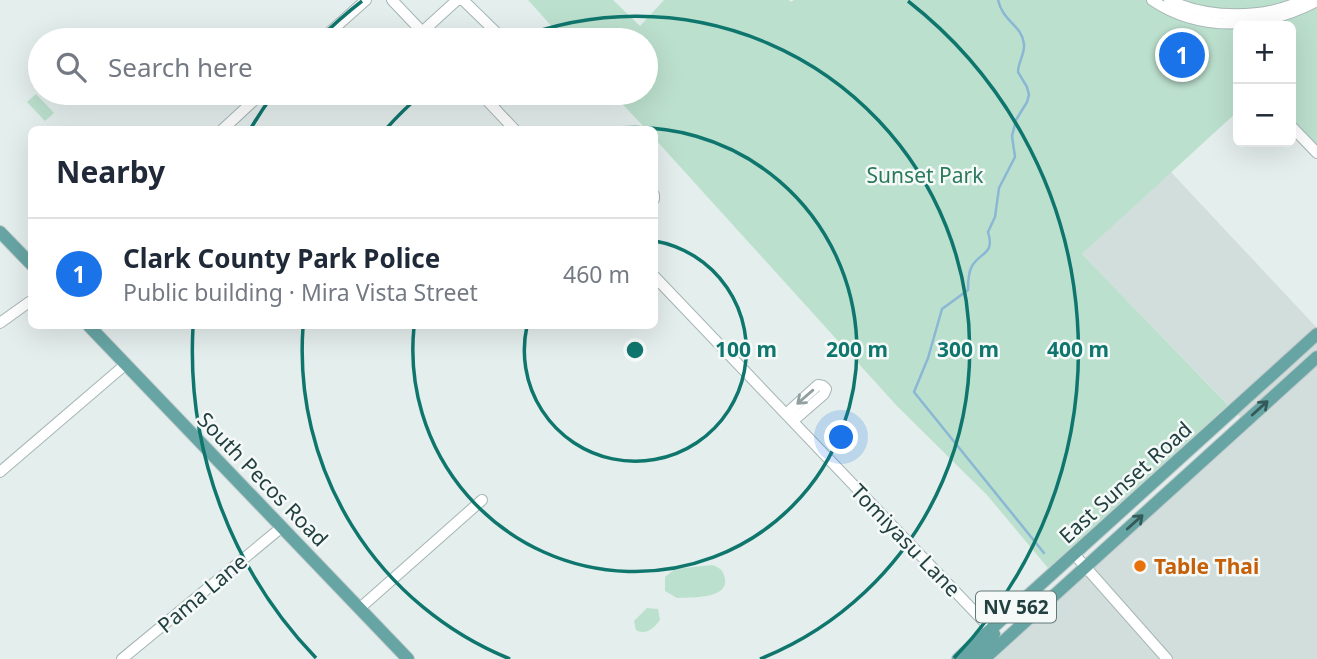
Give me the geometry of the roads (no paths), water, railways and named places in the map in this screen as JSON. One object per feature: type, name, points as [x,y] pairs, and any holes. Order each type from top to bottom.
[{"type":"main road","points":[[0,232],[28,261]]},
{"type":"main road","name":"South Pecos Road","points":[[92,329],[408,659]]},
{"type":"main road","name":"East Sunset Road","points":[[958,659],[1317,334]]},
{"type":"main road","name":"East Sunset Road","points":[[984,659],[1317,357]]},
{"type":"main road","points":[[1198,441],[1210,454]]},
{"type":"main road","points":[[971,659],[993,638],[991,629]]},
{"type":"street","points":[[334,28],[366,0]]},
{"type":"street","points":[[392,0],[418,28]]},
{"type":"street","points":[[433,28],[457,0],[463,0],[492,28]]},
{"type":"street","points":[[1152,0],[1178,15],[1225,24],[1282,17],[1317,1]]},
{"type":"street","points":[[1168,0],[1189,8],[1224,14],[1282,17],[1303,0]]},
{"type":"street","points":[[226,126],[249,105]]},
{"type":"street","points":[[492,105],[511,126]]},
{"type":"street","points":[[1296,131],[1317,153]]},
{"type":"street","name":"Tomiyasu Lane","points":[[658,280],[991,629]]},
{"type":"street","points":[[0,323],[28,303]]},
{"type":"street","points":[[0,472],[126,364]]},
{"type":"street","points":[[360,608],[482,500]]},
{"type":"street","name":"Pama Lane","points":[[122,659],[282,527]]},
{"type":"street","points":[[1073,554],[1167,659]]},
{"type":"waterway","points":[[998,0],[1000,7],[1023,38],[1024,48],[1018,72],[1029,95],[1016,120],[1012,136],[1015,157],[999,188],[995,217],[988,232],[990,245],[972,266],[968,290],[942,309],[928,358],[914,392],[1044,553]]},
{"type":"place","name":"Clark County Park Police","points":[[1182,55]]},
{"type":"place","name":"Table Thai","points":[[1140,566]]},
{"type":"park label","name":"Sunset Park","points":[[925,175]]}]
